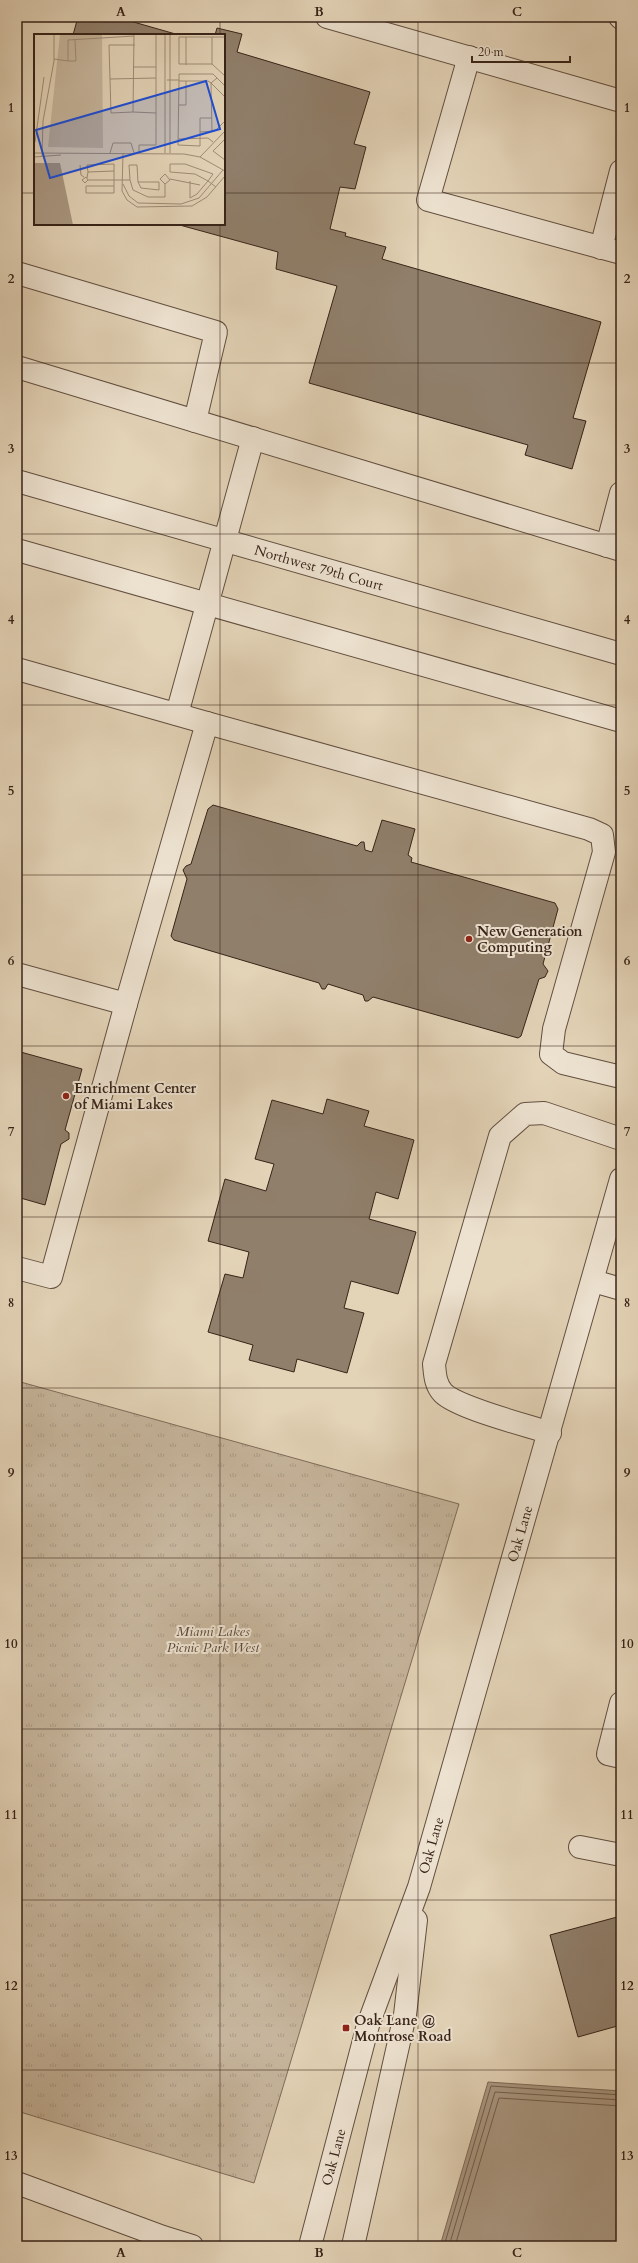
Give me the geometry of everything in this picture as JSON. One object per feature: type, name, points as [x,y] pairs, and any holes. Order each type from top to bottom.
[{"type":"street","points":[[327,17],[621,101]]},
{"type":"street","points":[[469,57],[428,200],[611,250],[621,170]]},
{"type":"street","points":[[17,273],[216,332],[195,421]]},
{"type":"street","points":[[17,367],[614,548],[621,493]]},
{"type":"street","points":[[177,714],[254,438]]},
{"type":"street","name":"Northwest 79th Court","points":[[17,481],[621,654]]},
{"type":"street","points":[[17,550],[621,722]]},
{"type":"street","points":[[17,669],[589,829],[602,835],[604,852],[554,1029],[551,1054],[563,1063],[621,1078]]},
{"type":"street","points":[[17,1268],[51,1277],[126,1004],[207,723]]},
{"type":"street","points":[[17,974],[126,1004]]},
{"type":"street","points":[[550,1433],[456,1403],[443,1392],[435,1380],[434,1364],[500,1136],[525,1114],[544,1113],[621,1139]]},
{"type":"street","name":"Oak Lane","points":[[310,2246],[368,2025],[419,1887],[550,1433],[621,1180]]},
{"type":"street","points":[[593,1281],[621,1289]]},
{"type":"street","points":[[621,1703],[608,1754],[621,1757]]},
{"type":"street","points":[[580,1846],[621,1855]]},
{"type":"street","name":"Oak Lane","points":[[353,2246],[405,2015],[419,1887]]},
{"type":"street","points":[[17,2183],[163,2237],[192,2246]]},
{"type":"green space","name":"Miami Lakes Picnic Park West","points":[[17,1381],[459,1504],[254,2183],[17,2111]]},
{"type":"water","points":[[488,2082],[621,2091],[621,2246],[440,2246]]},
{"type":"building","points":[[78,17],[116,17],[176,34],[73,34]]},
{"type":"building","points":[[217,28],[242,34],[237,52],[370,92],[354,144],[366,147],[355,189],[340,187],[330,229],[346,233],[345,236],[386,247],[382,259],[601,322],[573,418],[586,421],[572,469],[525,455],[528,445],[309,383],[337,286],[276,269],[278,252],[180,225],[225,225],[225,34],[215,34]]},
{"type":"building","points":[[213,805],[357,846],[361,842],[364,842],[365,850],[372,852],[382,820],[415,829],[408,855],[412,858],[411,862],[555,903],[558,909],[543,964],[548,971],[545,977],[539,979],[521,1036],[518,1038],[373,997],[368,1001],[365,1001],[363,995],[328,984],[325,989],[322,989],[319,983],[174,940],[171,936],[187,879],[183,870],[186,866],[191,864],[208,809]]},
{"type":"building","points":[[17,1051],[82,1069],[65,1130],[69,1133],[69,1139],[61,1144],[45,1205],[17,1197]]},
{"type":"building","points":[[327,1099],[369,1111],[364,1126],[414,1140],[398,1199],[376,1192],[369,1219],[416,1232],[398,1294],[351,1281],[344,1308],[364,1313],[347,1373],[297,1359],[294,1372],[249,1360],[253,1345],[208,1332],[225,1274],[243,1278],[249,1252],[208,1241],[225,1179],[266,1191],[274,1164],[255,1159],[272,1100],[323,1114]]},
{"type":"building","points":[[621,1916],[621,2025],[578,2037],[550,1935]]},
{"type":"place","name":"New Generation Computing","points":[[469,939]]},
{"type":"place","name":"Enrichment Center of Miami Lakes","points":[[66,1096]]},
{"type":"place","name":"Oak Lane @ Montrose Road","points":[[346,2028]]}]
